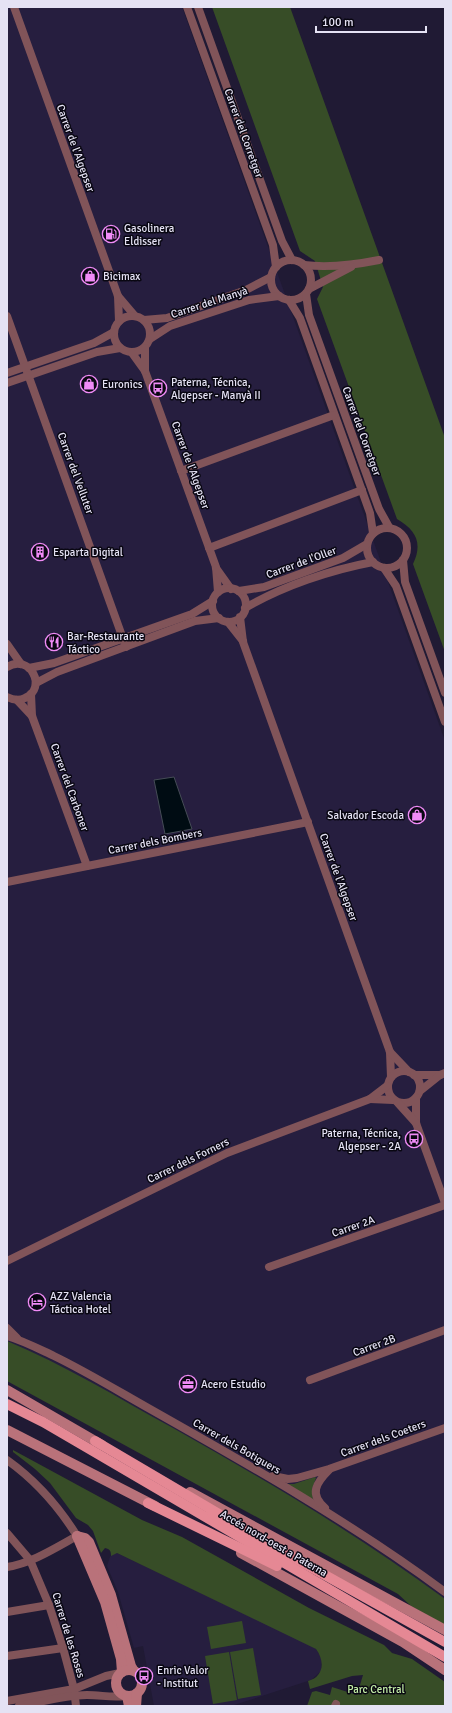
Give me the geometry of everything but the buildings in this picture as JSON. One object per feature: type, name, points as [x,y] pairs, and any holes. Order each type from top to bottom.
[{"type":"main road","name":"Accés nord-oest a Paterna","points":[[7,1404],[93,1446],[445,1642]]},
{"type":"main road","name":"Accés nord-oest a Paterna","points":[[93,1446],[445,1657]]},
{"type":"main road","points":[[148,1503],[264,1560],[398,1629]]},
{"type":"street","name":"Carrer de l'Algepser","points":[[14,7],[118,296]]},
{"type":"street","name":"Carrer del Corretger","points":[[187,7],[273,245],[276,267]]},
{"type":"street","name":"Carrer del Corretger","points":[[198,7],[282,242],[292,260]]},
{"type":"street","points":[[354,265],[308,291],[296,300],[290,300],[279,296],[274,291],[271,284],[271,277],[276,267],[286,261],[292,260],[304,265],[322,267],[354,265],[378,260]]},
{"type":"street","points":[[304,265],[311,276],[308,291]]},
{"type":"street","name":"Carrer del Manyà","points":[[144,320],[167,318],[246,290],[271,277]]},
{"type":"street","name":"Carrer del Corretger","points":[[308,291],[308,315],[379,509],[389,527]]},
{"type":"street","points":[[118,296],[135,316],[144,320],[150,328],[150,339],[145,348],[145,371]]},
{"type":"street","points":[[118,296],[119,321],[114,332],[114,338],[120,348]]},
{"type":"street","name":"Carrer del Manyà","points":[[150,339],[170,326],[249,300],[279,296]]},
{"type":"street","name":"Carrer del Corretger","points":[[290,300],[300,318],[362,490],[370,513],[373,533]]},
{"type":"street","name":"Carrer del Velluter","points":[[7,316],[123,638]]},
{"type":"street","points":[[119,321],[124,318],[135,316]]},
{"type":"street","points":[[7,373],[94,343],[114,332]]},
{"type":"street","points":[[7,383],[97,352],[120,348],[132,353],[145,371]]},
{"type":"street","points":[[132,353],[145,348]]},
{"type":"street","name":"Carrer de l'Algepser","points":[[145,371],[216,567]]},
{"type":"street","points":[[181,471],[334,415]]},
{"type":"street","points":[[209,548],[362,490]]},
{"type":"street","points":[[445,693],[405,582],[403,560],[407,550],[406,540],[399,531],[389,527],[378,529],[373,533],[367,544],[369,557],[373,562],[384,568],[396,586],[445,722]]},
{"type":"street","name":"Carrer de l'Oller","points":[[235,590],[264,588],[343,558],[367,544]]},
{"type":"street","points":[[384,568],[395,567],[403,560]]},
{"type":"street","name":"Carrer de l'Oller","points":[[246,608],[267,596],[346,567],[373,562]]},
{"type":"street","points":[[216,567],[244,599],[246,608],[240,617],[228,622]]},
{"type":"street","points":[[216,567],[218,592],[213,601],[213,610],[219,618],[228,622],[243,642]]},
{"type":"street","points":[[218,592],[226,589],[235,590]]},
{"type":"street","points":[[29,668],[54,663],[192,614],[213,601]]},
{"type":"street","points":[[240,617],[243,642]]},
{"type":"street","points":[[36,683],[57,672],[195,621],[219,618]]},
{"type":"street","points":[[123,638],[126,647]]},
{"type":"street","name":"Carrer de l'Algepser","points":[[243,642],[390,1052]]},
{"type":"street","points":[[7,644],[21,664],[29,668],[35,677],[36,683],[31,694],[27,698],[10,698]]},
{"type":"street","points":[[7,667],[21,664]]},
{"type":"street","name":"Carrer del Carboner","points":[[31,694],[32,716],[87,866]]},
{"type":"street","name":"Carrer del Carboner","points":[[10,698],[32,716]]},
{"type":"street","name":"Carrer dels Bombers","points":[[7,882],[308,822]]},
{"type":"street","points":[[390,1052],[418,1080],[416,1123]]},
{"type":"street","points":[[390,1052],[391,1077],[387,1086],[388,1094],[416,1123],[445,1204]]},
{"type":"street","points":[[391,1077],[396,1073],[403,1071],[412,1074],[442,1074]]},
{"type":"street","points":[[396,1101],[408,1103],[442,1074]]},
{"type":"street","name":"Carrer dels Forners","points":[[7,1261],[227,1153],[370,1099],[387,1086]]},
{"type":"street","name":"Carrer dels Forners","points":[[370,1099],[396,1101]]},
{"type":"street","name":"Carrer 2A","points":[[269,1267],[445,1204]]},
{"type":"street","name":"Carrer dels Forners","points":[[7,1268],[21,1254]]},
{"type":"street","points":[[7,1328],[18,1339]]},
{"type":"street","name":"Carrer 2B","points":[[310,1380],[445,1330]]},
{"type":"street","name":"Carrer dels Botiguers","points":[[7,1336],[18,1339],[72,1365],[257,1469],[336,1518],[445,1592]]},
{"type":"street","points":[[7,1390],[93,1446],[445,1630]]},
{"type":"street","name":"Carrer dels Coeters","points":[[257,1469],[278,1478],[297,1478],[329,1469],[445,1428]]},
{"type":"street","points":[[7,1430],[148,1503],[403,1642],[445,1670]]},
{"type":"street","points":[[7,1460],[21,1470],[47,1496],[77,1536],[105,1602],[121,1659],[121,1672],[116,1680],[117,1688],[136,1706]]},
{"type":"street","points":[[329,1469],[318,1481],[316,1497],[321,1505],[336,1518]]},
{"type":"street","name":"Carrer de les Roses","points":[[7,1533],[30,1560],[49,1605],[75,1692],[76,1706]]},
{"type":"street","points":[[7,1567],[30,1560],[77,1536],[85,1538],[108,1589],[131,1666],[142,1679],[142,1687],[129,1698],[87,1695],[75,1692],[7,1701]]},
{"type":"street","points":[[7,1612],[49,1605]]},
{"type":"street","points":[[7,1656],[63,1648]]},
{"type":"street","points":[[19,1706],[75,1692],[106,1676],[126,1670],[134,1671]]},
{"type":"shaded area","points":[[7,7],[182,7],[445,741],[445,1610],[7,1353]]},
{"type":"shaded area","points":[[174,777],[192,829],[165,834],[154,780]]},
{"type":"shaded area","points":[[117,1553],[311,1645],[316,1649],[322,1659],[321,1671],[311,1680],[231,1706],[154,1706],[143,1646],[134,1648],[118,1592],[107,1566],[112,1554]]},
{"type":"green space","points":[[212,7],[290,7],[445,438],[445,652],[413,564],[417,550],[416,538],[404,523],[397,519],[317,299],[323,287],[315,261],[300,251]]},
{"type":"green space","points":[[7,1341],[50,1360],[91,1382],[312,1509],[412,1575],[445,1599],[445,1625],[411,1606],[398,1594],[7,1381]]},
{"type":"green space","name":"Parc Central","points":[[13,1450],[142,1520],[182,1537],[309,1608],[384,1645],[392,1653],[412,1659],[445,1682],[445,1706],[307,1706],[312,1692],[316,1691],[330,1695],[332,1687],[357,1695],[363,1675],[352,1676],[310,1689],[308,1681],[317,1676],[320,1672],[322,1663],[316,1649],[117,1553],[111,1556],[109,1550],[105,1548],[101,1553],[93,1531],[88,1525],[76,1518],[50,1483],[13,1452]]},
{"type":"green space","points":[[315,1477],[316,1478],[312,1489],[313,1500],[287,1484],[294,1484]]},
{"type":"green space","points":[[242,1621],[246,1643],[211,1649],[207,1627]]},
{"type":"green space","points":[[253,1648],[261,1695],[238,1699],[230,1652]]},
{"type":"green space","points":[[229,1652],[237,1700],[213,1704],[205,1656]]},
{"type":"place","name":"Gasolinera Eldisser","points":[[111,234]]},
{"type":"place","name":"Bicimax","points":[[90,276]]},
{"type":"place","name":"Euronics","points":[[89,384]]},
{"type":"place","name":"Paterna, Técnica, Algepser - Manyà II","points":[[158,388]]},
{"type":"place","name":"Esparta Digital","points":[[40,552]]},
{"type":"place","name":"Bar-Restaurante Táctico","points":[[54,642]]},
{"type":"place","name":"Salvador Escoda","points":[[417,815]]},
{"type":"place","name":"Paterna, Técnica, Algepser - 2A","points":[[414,1139]]},
{"type":"place","name":"AZZ Valencia Táctica Hotel","points":[[37,1302]]},
{"type":"place","name":"Acero Estudio","points":[[188,1384]]},
{"type":"place","name":"Enric Valor - Institut","points":[[144,1676]]}]
